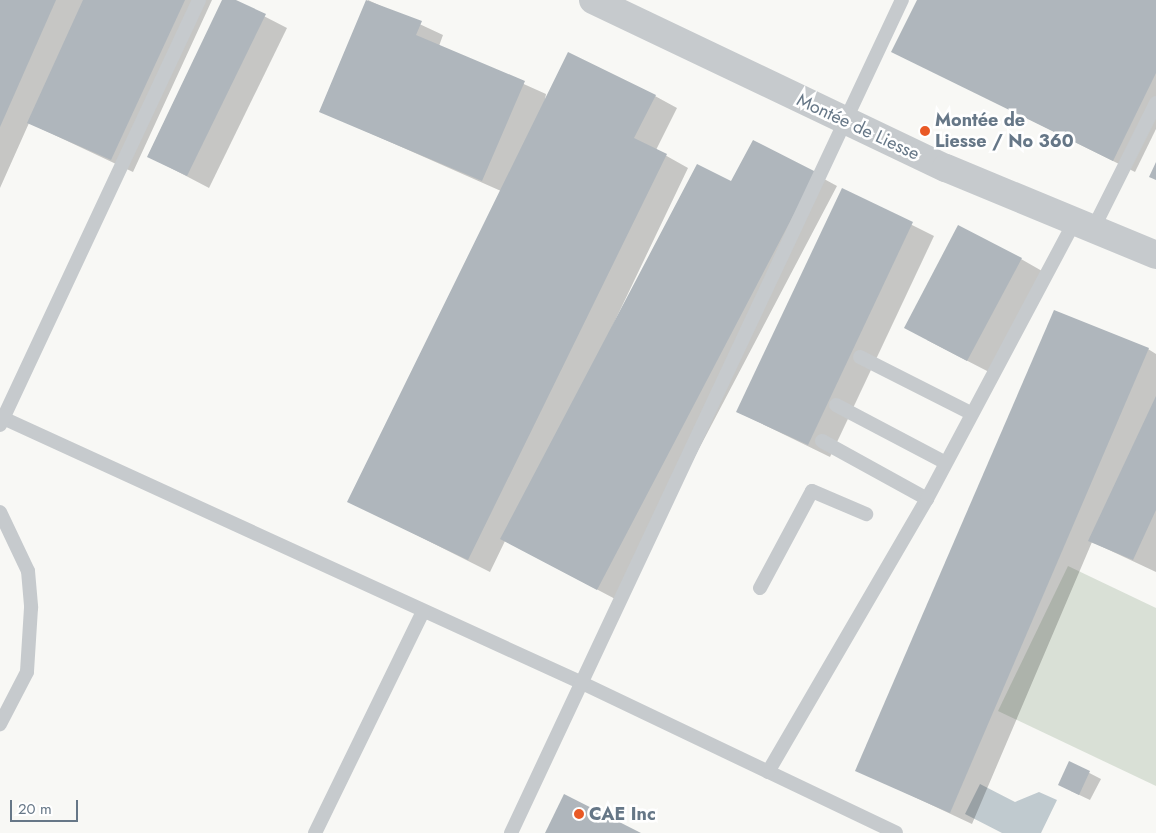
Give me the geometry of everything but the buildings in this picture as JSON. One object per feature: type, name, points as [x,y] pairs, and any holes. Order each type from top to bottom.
[{"type":"street","name":"Montée de Liesse","points":[[593,0],[845,122],[1156,255]]},
{"type":"lane","points":[[199,0],[2,422],[580,682],[896,833]]},
{"type":"lane","points":[[510,833],[902,0]]},
{"type":"lane","points":[[768,772],[926,499],[970,413],[1156,103]]},
{"type":"lane","points":[[860,357],[970,413]]},
{"type":"lane","points":[[836,405],[944,462]]},
{"type":"lane","points":[[822,440],[926,499]]},
{"type":"lane","points":[[760,588],[812,491],[866,514]]},
{"type":"lane","points":[[0,512],[28,571],[31,608],[27,672],[0,724]]},
{"type":"lane","points":[[315,833],[423,612]]},
{"type":"shaded area","points":[[1068,566],[1156,608],[1156,786],[998,711]]},
{"type":"shaded area","points":[[980,784],[1015,802],[1039,792],[1057,800],[1041,833],[1002,833],[965,814]]},
{"type":"place","name":"Montée de Liesse / No 360","points":[[925,131]]},
{"type":"place","name":"CAE Inc","points":[[579,814]]}]
